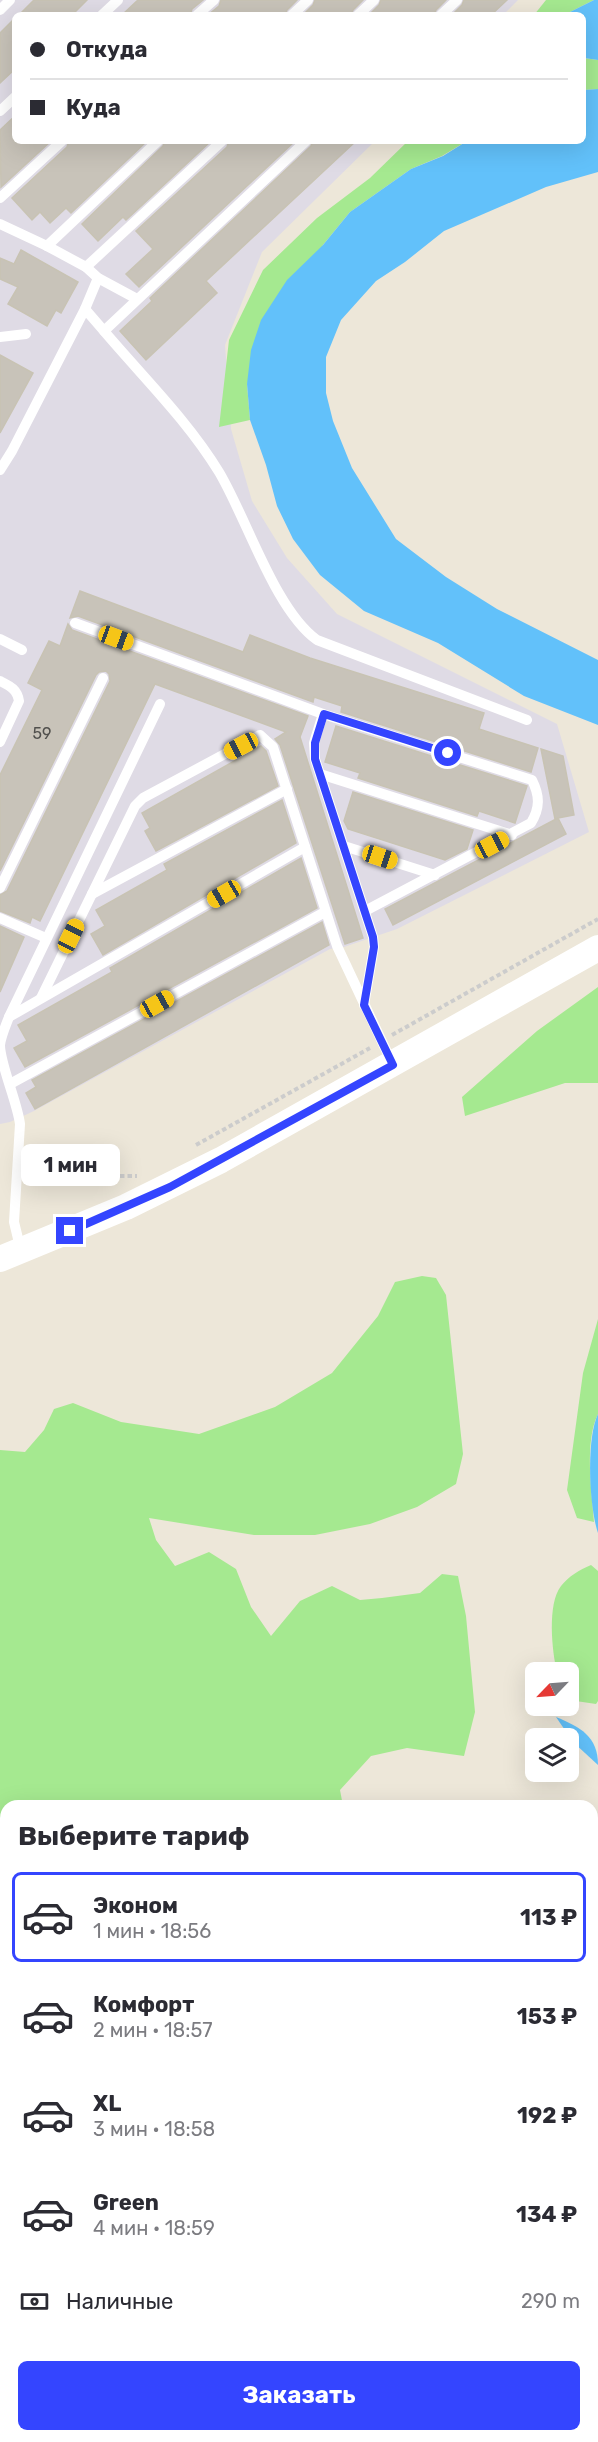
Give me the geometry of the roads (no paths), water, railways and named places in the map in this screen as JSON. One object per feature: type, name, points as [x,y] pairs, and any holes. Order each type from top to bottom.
[{"type":"street","points":[[10,1255],[170,1187],[393,1065],[598,948]]},
{"type":"lane","points":[[0,10],[10,0]]},
{"type":"lane","points":[[105,12],[118,0]]},
{"type":"lane","points":[[200,12],[214,0]]},
{"type":"lane","points":[[295,12],[308,0]]},
{"type":"lane","points":[[361,12],[374,0]]},
{"type":"lane","points":[[444,12],[457,0]]},
{"type":"lane","points":[[0,111],[12,100]]},
{"type":"lane","points":[[0,198],[59,144]]},
{"type":"lane","points":[[47,246],[155,144]]},
{"type":"lane","points":[[86,267],[219,144]]},
{"type":"lane","points":[[104,331],[303,144]]},
{"type":"lane","points":[[0,224],[86,267],[98,278],[137,299]]},
{"type":"lane","points":[[0,470],[85,309],[98,278]]},
{"type":"lane","points":[[85,309],[180,420],[219,472],[292,616],[305,632],[317,640],[527,720]]},
{"type":"lane","points":[[0,337],[26,334]]},
{"type":"lane","points":[[75,623],[324,714],[532,780],[536,787],[539,811],[531,823],[365,911]]},
{"type":"lane","points":[[0,639],[22,650]]},
{"type":"lane","points":[[0,888],[103,678]]},
{"type":"lane","points":[[0,681],[13,687],[19,700],[0,742]]},
{"type":"lane","points":[[10,1255],[20,1124],[2,1061],[0,1045],[9,1017],[46,938],[160,704]]},
{"type":"lane","points":[[324,714],[315,743],[315,759],[365,911],[374,947],[364,1005]]},
{"type":"lane","points":[[41,998],[131,812],[143,798],[260,735],[273,747],[337,946],[393,1065]]},
{"type":"lane","points":[[320,774],[512,835]]},
{"type":"lane","points":[[91,895],[287,789]]},
{"type":"lane","points":[[344,846],[435,875]]},
{"type":"lane","points":[[9,1017],[305,847]]},
{"type":"lane","points":[[10,1084],[325,912]]},
{"type":"lane","points":[[0,918],[46,938]]},
{"type":"water","points":[[598,0],[598,60],[586,58],[586,12],[570,12]]},
{"type":"water","points":[[598,89],[598,172],[546,187],[444,231],[405,262],[376,281],[341,320],[326,357],[326,393],[333,421],[352,468],[396,539],[446,577],[497,609],[598,660],[598,725],[524,696],[438,643],[364,611],[320,575],[293,539],[277,506],[250,420],[247,384],[251,350],[261,320],[287,280],[323,245],[350,212],[411,169],[443,156],[462,144],[586,144],[586,90]]},
{"type":"water","points":[[598,1414],[598,1533],[591,1491],[590,1456],[594,1425]]},
{"type":"water","points":[[556,1717],[578,1728],[563,1728]]},
{"type":"water","points":[[579,1728],[595,1747],[598,1765],[579,1748]]}]
